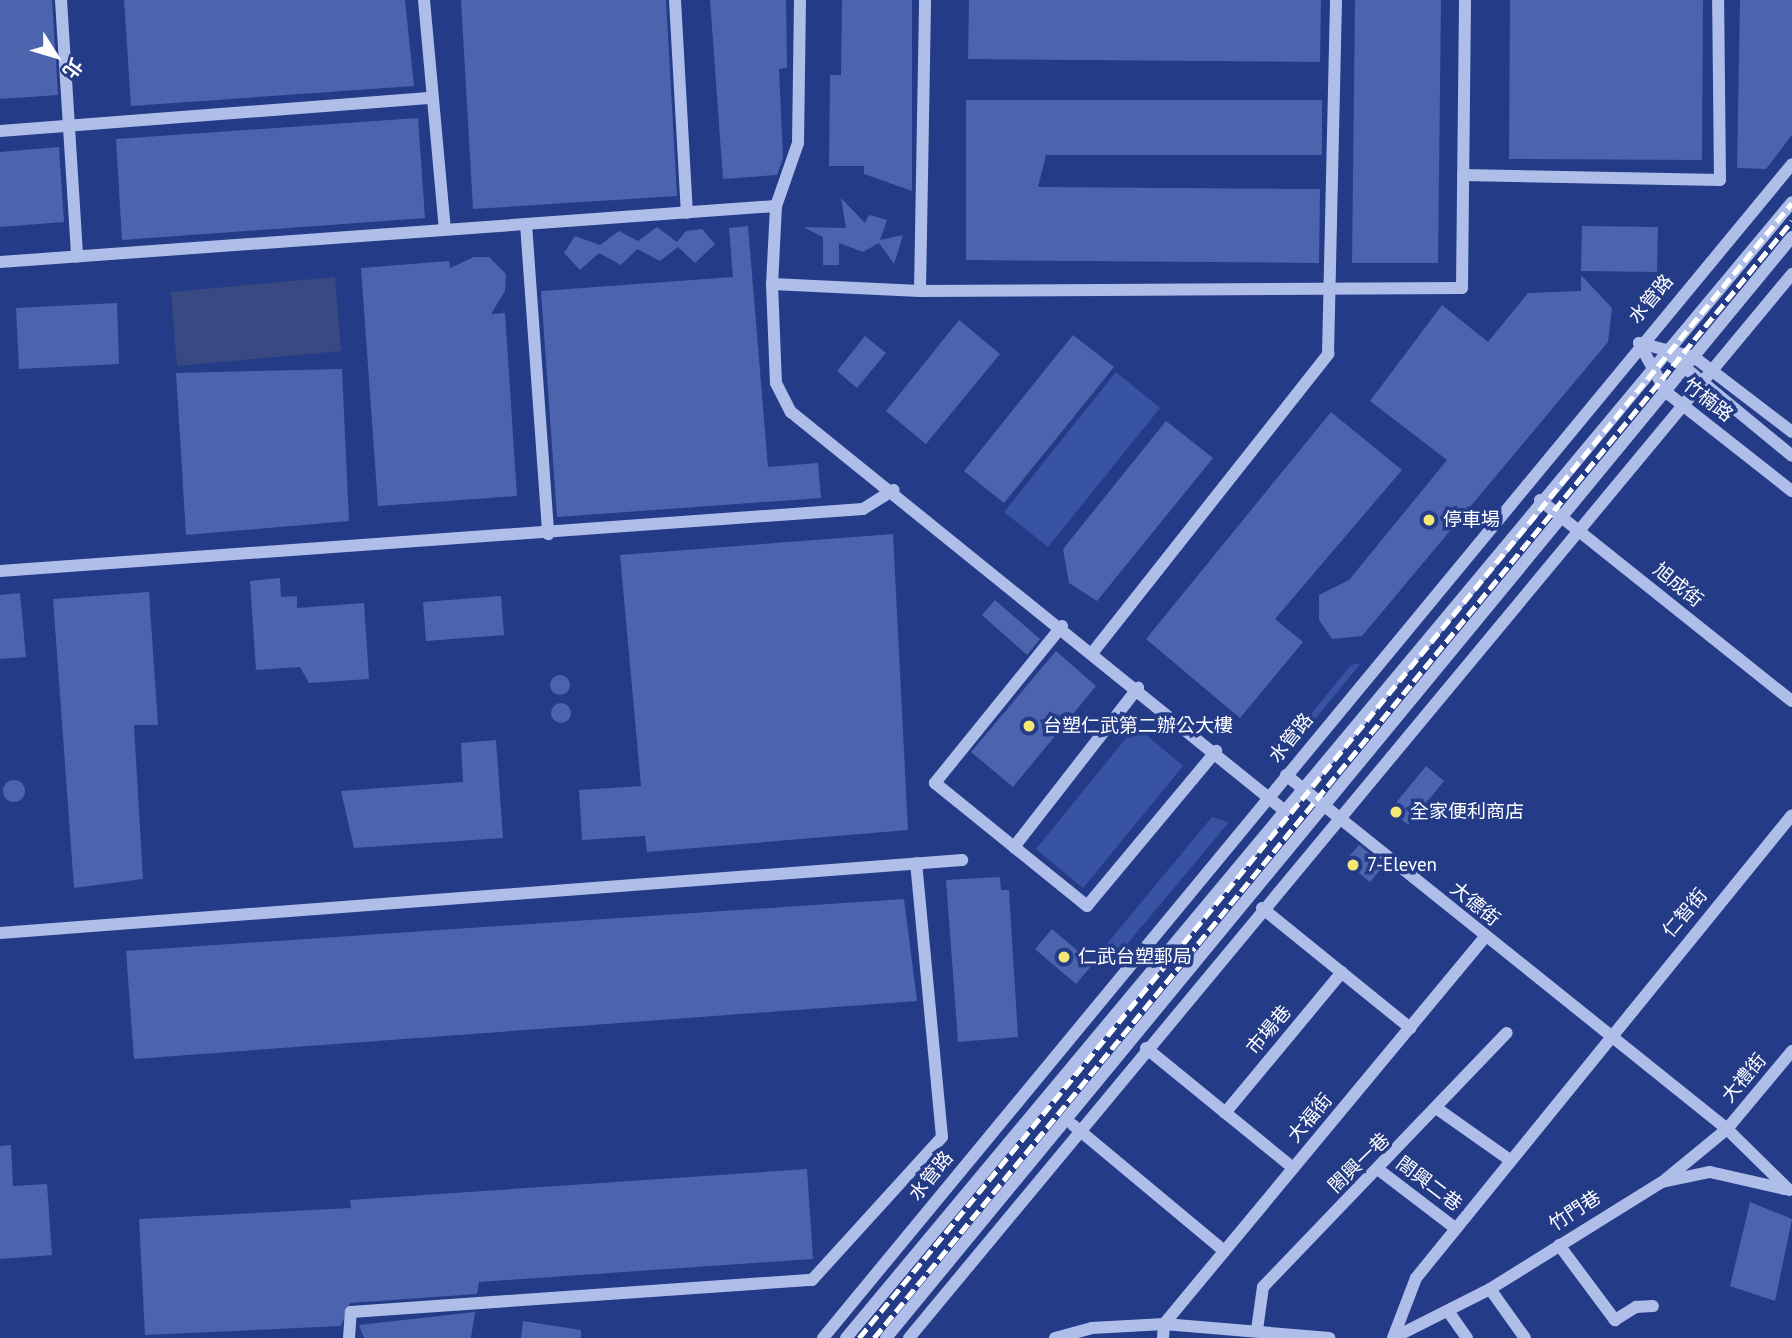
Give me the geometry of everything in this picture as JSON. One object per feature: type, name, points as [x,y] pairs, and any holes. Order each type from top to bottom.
[{"type":"street","points":[[61,0],[77,257]]},
{"type":"street","points":[[424,0],[445,229]]},
{"type":"street","points":[[676,0],[687,213]]},
{"type":"street","points":[[800,0],[798,143],[776,206],[772,284],[776,383],[791,412],[1062,626],[1216,751],[1285,811]]},
{"type":"street","points":[[920,291],[925,0]]},
{"type":"street","points":[[1093,652],[1313,380],[1328,354],[1333,289],[1336,0]]},
{"type":"street","points":[[772,284],[920,291],[1462,288],[1465,0]]},
{"type":"street","points":[[1463,175],[1720,180],[1718,0]]},
{"type":"street","points":[[0,131],[432,98]]},
{"type":"street","name":"水管路","points":[[823,1338],[1639,343],[1792,164]]},
{"type":"street","name":"水管路","points":[[846,1338],[1540,500],[1792,202]]},
{"type":"street","points":[[0,262],[776,206]]},
{"type":"street","points":[[526,224],[548,534]]},
{"type":"street","points":[[886,1338],[1792,237]]},
{"type":"street","points":[[909,1338],[1336,817],[1580,531],[1792,274]]},
{"type":"street","name":"竹楠路","points":[[1639,343],[1694,357],[1792,432]]},
{"type":"street","name":"竹楠路","points":[[1639,343],[1666,392],[1792,491]]},
{"type":"street","name":"竹楠路","points":[[1666,352],[1684,370],[1792,456]]},
{"type":"street","points":[[0,571],[548,534],[863,509],[893,490]]},
{"type":"street","name":"旭成街","points":[[1540,500],[1792,701]]},
{"type":"street","points":[[1062,626],[935,783],[1087,906],[1216,751]]},
{"type":"street","points":[[1014,847],[1138,688]]},
{"type":"street","name":"大德街","points":[[1286,775],[1727,1129],[1791,1191]]},
{"type":"street","name":"仁智街","points":[[1608,1036],[1792,815]]},
{"type":"street","points":[[0,933],[962,860]]},
{"type":"street","points":[[349,1338],[351,1312],[812,1280],[942,1137],[916,863]]},
{"type":"street","points":[[1262,908],[1410,1028]]},
{"type":"street","name":"大福街","points":[[1164,1324],[1485,937]]},
{"type":"street","name":"市場巷","points":[[1225,1113],[1342,972]]},
{"type":"street","name":"閤興一巷","points":[[1256,1330],[1263,1287],[1440,1110],[1507,1033]]},
{"type":"street","points":[[1393,1338],[1404,1295],[1608,1036]]},
{"type":"street","points":[[1146,1048],[1293,1168]]},
{"type":"street","name":"大禮街","points":[[1662,1182],[1727,1129],[1792,1051]]},
{"type":"street","points":[[1440,1110],[1510,1160]]},
{"type":"street","points":[[1067,1120],[1224,1251]]},
{"type":"street","name":"閤興二巷","points":[[1379,1170],[1455,1228]]},
{"type":"street","name":"竹門巷","points":[[1393,1338],[1490,1289],[1662,1182],[1710,1172],[1791,1191]]},
{"type":"street","points":[[1559,1245],[1615,1320],[1636,1307],[1653,1306]]},
{"type":"street","points":[[1490,1289],[1525,1338]]},
{"type":"street","points":[[1448,1311],[1467,1338]]},
{"type":"street","points":[[1163,1338],[1164,1324]]},
{"type":"street","points":[[1055,1338],[1092,1328],[1164,1324],[1329,1338]]},
{"type":"shaded area","points":[[335,277],[341,351],[177,366],[171,292]]},
{"type":"shaded area","points":[[1116,372],[1160,408],[1048,547],[1004,512]]},
{"type":"shaded area","points":[[1361,663],[1301,736],[1296,732],[1351,665]]},
{"type":"shaded area","points":[[1136,726],[1183,766],[1083,888],[1036,849]]},
{"type":"shaded area","points":[[1212,817],[1229,822],[1117,956],[1105,946]]},
{"type":"building","points":[[0,0],[52,0],[58,95],[0,99]]},
{"type":"building","points":[[124,0],[405,0],[414,86],[131,106]]},
{"type":"building","points":[[461,0],[666,0],[677,196],[473,209]]},
{"type":"building","points":[[710,0],[786,0],[787,68],[779,69],[783,158],[777,175],[723,179]]},
{"type":"building","points":[[842,0],[912,0],[912,191],[864,174],[864,166],[829,166],[830,75],[841,75]]},
{"type":"building","points":[[969,0],[1321,0],[1320,62],[968,59]]},
{"type":"building","points":[[1355,0],[1441,0],[1438,263],[1352,263]]},
{"type":"building","points":[[1510,0],[1703,0],[1702,160],[1509,159]]},
{"type":"building","points":[[1740,0],[1792,0],[1792,135],[1766,169],[1737,168]]},
{"type":"building","points":[[966,100],[1322,100],[1322,155],[1046,155],[1038,187],[1320,189],[1319,263],[966,260]]},
{"type":"building","points":[[418,118],[425,218],[122,240],[116,139]]},
{"type":"building","points":[[59,147],[64,222],[0,227],[0,152]]},
{"type":"building","points":[[841,198],[865,223],[869,215],[887,220],[880,240],[903,235],[894,264],[879,243],[863,252],[839,243],[839,265],[823,265],[823,237],[803,227],[846,228]]},
{"type":"building","points":[[748,226],[768,467],[818,463],[821,498],[557,517],[541,291],[733,277],[729,228]]},
{"type":"building","points":[[1582,226],[1658,227],[1657,272],[1581,271]]},
{"type":"building","points":[[657,227],[677,242],[686,231],[702,229],[715,244],[695,263],[678,247],[660,261],[637,249],[621,265],[599,253],[580,270],[564,253],[575,236],[600,245],[619,231],[638,241]]},
{"type":"building","points":[[474,257],[489,257],[506,274],[505,291],[491,314],[505,313],[517,496],[378,506],[361,268],[449,261],[450,268]]},
{"type":"building","name":"停車場","points":[[1581,275],[1612,308],[1608,342],[1362,636],[1332,639],[1319,620],[1319,595],[1349,580],[1447,460],[1370,401],[1442,305],[1488,342],[1528,293],[1581,291]]},
{"type":"building","points":[[117,303],[119,364],[19,369],[16,308]]},
{"type":"building","points":[[959,320],[1000,354],[926,444],[886,411]]},
{"type":"building","points":[[1073,335],[1114,367],[1004,503],[964,471]]},
{"type":"building","points":[[865,336],[886,353],[857,388],[837,371]]},
{"type":"building","points":[[342,369],[349,521],[186,535],[176,373]]},
{"type":"building","points":[[1331,412],[1402,470],[1275,619],[1303,642],[1240,718],[1146,639]]},
{"type":"building","points":[[1166,421],[1213,458],[1097,601],[1069,583],[1063,549]]},
{"type":"building","points":[[893,534],[908,830],[647,852],[645,836],[582,840],[579,790],[641,786],[620,555]]},
{"type":"building","points":[[280,578],[281,597],[297,596],[297,608],[364,603],[369,679],[309,683],[300,667],[256,670],[250,581]]},
{"type":"building","points":[[149,592],[158,725],[134,725],[143,879],[74,888],[53,599]]},
{"type":"building","points":[[20,593],[26,657],[0,659],[0,595]]},
{"type":"building","points":[[501,596],[504,635],[426,641],[423,602]]},
{"type":"building","points":[[995,600],[1040,639],[1027,655],[982,615]]},
{"type":"building","name":"台塑仁武第二辦公大樓","points":[[1056,651],[1096,686],[1013,787],[971,752]]},
{"type":"building","points":[[560,675],[567,678],[570,685],[567,692],[560,695],[553,692],[550,685],[553,678]]},
{"type":"building","points":[[561,703],[568,706],[571,713],[568,720],[561,723],[554,720],[551,713],[554,706]]},
{"type":"building","points":[[496,740],[503,838],[354,848],[341,791],[463,782],[461,743]]},
{"type":"building","points":[[1426,766],[1444,781],[1408,825],[1390,810]]},
{"type":"building","points":[[14,780],[22,783],[25,791],[22,799],[14,802],[6,799],[3,791],[6,783]]},
{"type":"building","points":[[1359,845],[1384,865],[1370,882],[1345,861]]},
{"type":"building","points":[[1000,877],[1001,890],[1009,890],[1018,1037],[958,1042],[946,880]]},
{"type":"building","points":[[904,899],[917,1001],[134,1059],[126,951]]},
{"type":"building","name":"仁武台塑郵局","points":[[1052,929],[1093,964],[1076,984],[1035,949]]},
{"type":"building","points":[[11,1145],[13,1186],[47,1184],[52,1255],[0,1259],[0,1146]]},
{"type":"building","points":[[807,1169],[813,1259],[479,1282],[477,1294],[350,1303],[341,1326],[145,1335],[139,1219],[351,1208],[350,1200]]},
{"type":"building","points":[[1750,1202],[1792,1219],[1775,1301],[1730,1286]]},
{"type":"building","points":[[475,1312],[471,1338],[364,1338],[359,1325]]},
{"type":"building","points":[[523,1321],[581,1330],[581,1338],[521,1338]]},
{"type":"railway","points":[[859,1338],[1792,203]]},
{"type":"railway","points":[[874,1338],[1792,221]]},
{"type":"place","name":"停車場","points":[[1429,520]]},
{"type":"place","name":"台塑仁武第二辦公大樓","points":[[1029,726]]},
{"type":"place","name":"全家便利商店","points":[[1396,812]]},
{"type":"place","name":"7-Eleven","points":[[1353,865]]},
{"type":"place","name":"仁武台塑郵局","points":[[1064,957]]}]
